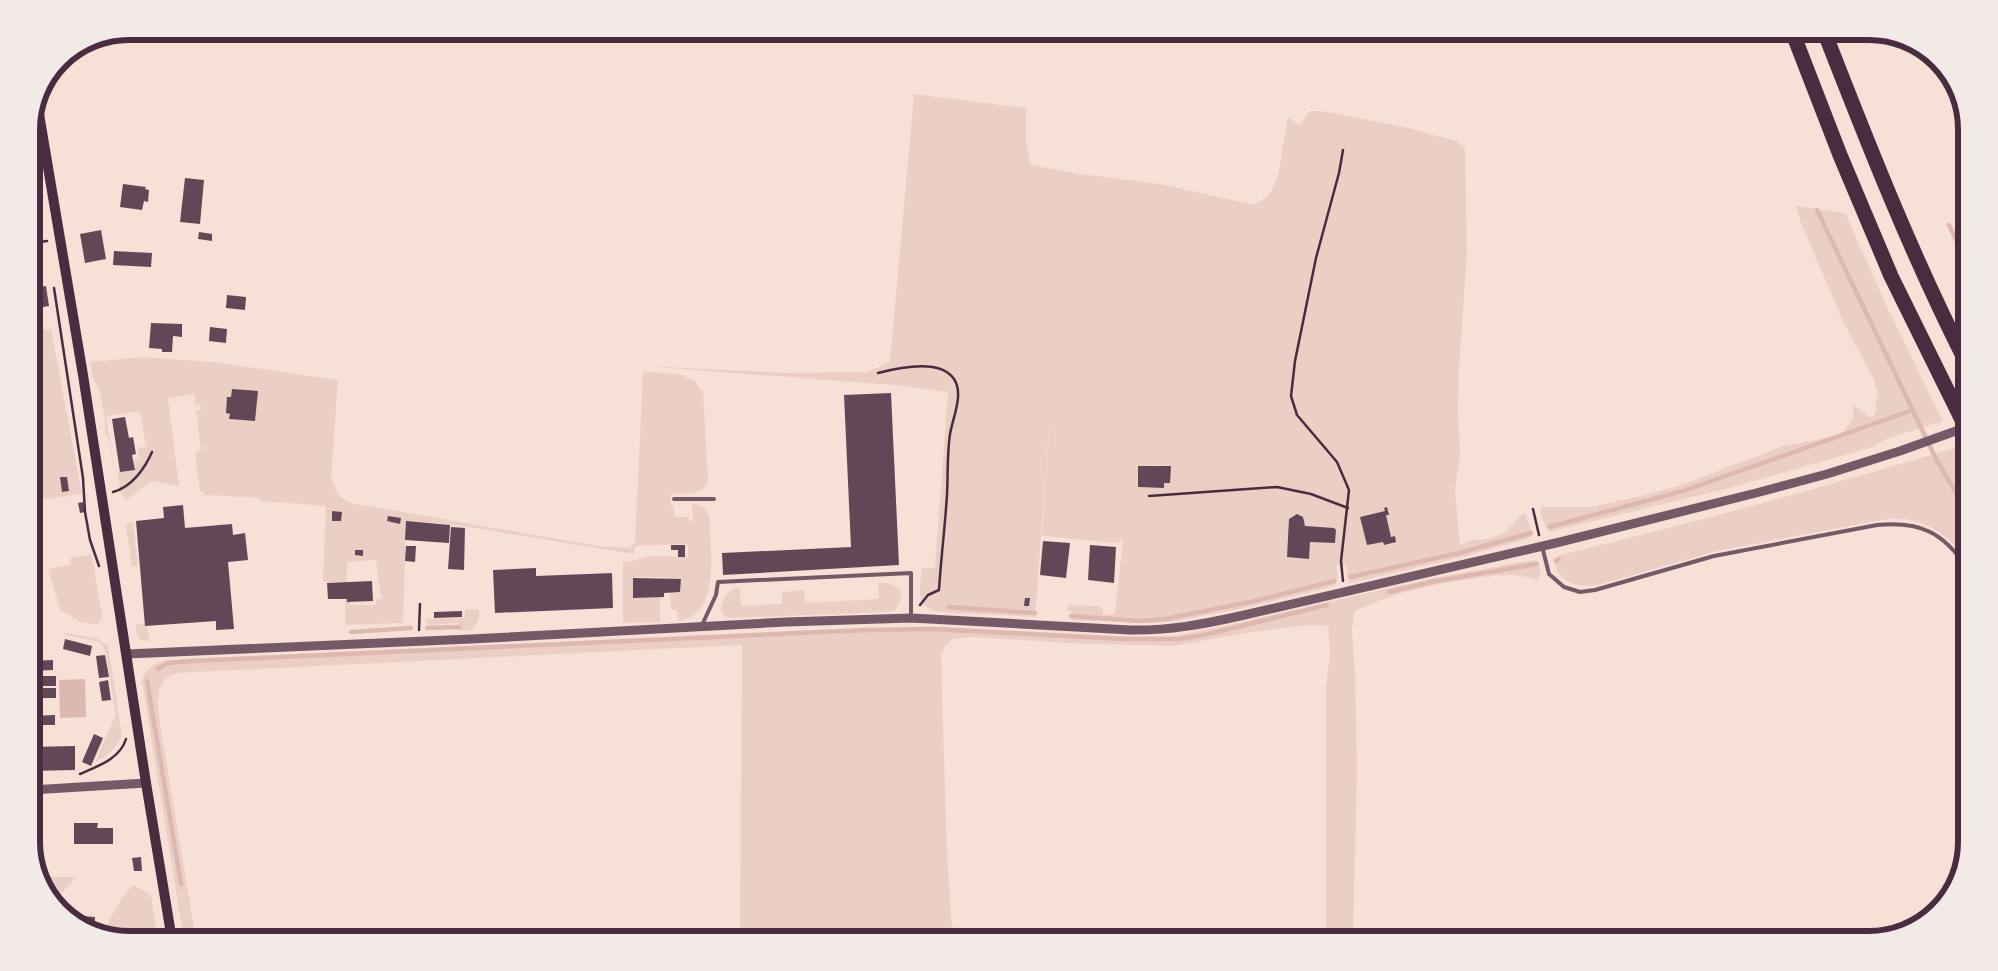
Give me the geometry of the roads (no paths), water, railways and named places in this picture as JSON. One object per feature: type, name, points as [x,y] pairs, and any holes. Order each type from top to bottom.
[{"type":"highway","points":[[1795,40],[1840,155],[1891,276],[1958,411]]},
{"type":"highway","points":[[1827,40],[1869,147],[1920,268],[1958,346]]},
{"type":"main road","points":[[40,122],[83,375],[171,931]]},
{"type":"street","points":[[127,654],[702,626],[911,618],[1150,630],[1208,624],[1542,546],[1756,493],[1827,474],[1958,432]]},
{"type":"street","points":[[40,790],[146,783]]},
{"type":"lane","points":[[674,499],[714,499]]},
{"type":"lane","points":[[1542,546],[1549,574],[1564,587],[1580,592],[1595,590],[1714,556],[1877,525],[1899,523],[1924,528],[1943,540],[1958,554]]},
{"type":"lane","points":[[702,626],[716,595],[718,582],[911,573],[911,618]]},
{"type":"waterway","points":[[1817,210],[1937,461],[1958,496]]},
{"type":"waterway","points":[[1949,225],[1958,244]]},
{"type":"waterway","points":[[1549,527],[1683,491],[1913,410]]},
{"type":"waterway","points":[[1350,577],[1459,553],[1531,533]]},
{"type":"waterway","points":[[1389,592],[1436,581],[1537,564]]},
{"type":"waterway","points":[[1071,616],[1140,621],[1165,619],[1250,602],[1334,581]]},
{"type":"waterway","points":[[158,669],[168,663],[192,661],[866,630],[932,629],[1124,639],[1179,639],[1204,635],[1327,605]]},
{"type":"waterway","points":[[949,607],[1035,613]]},
{"type":"waterway","points":[[427,628],[459,627]]},
{"type":"waterway","points":[[351,632],[411,628]]},
{"type":"waterway","points":[[147,681],[181,884]]}]
